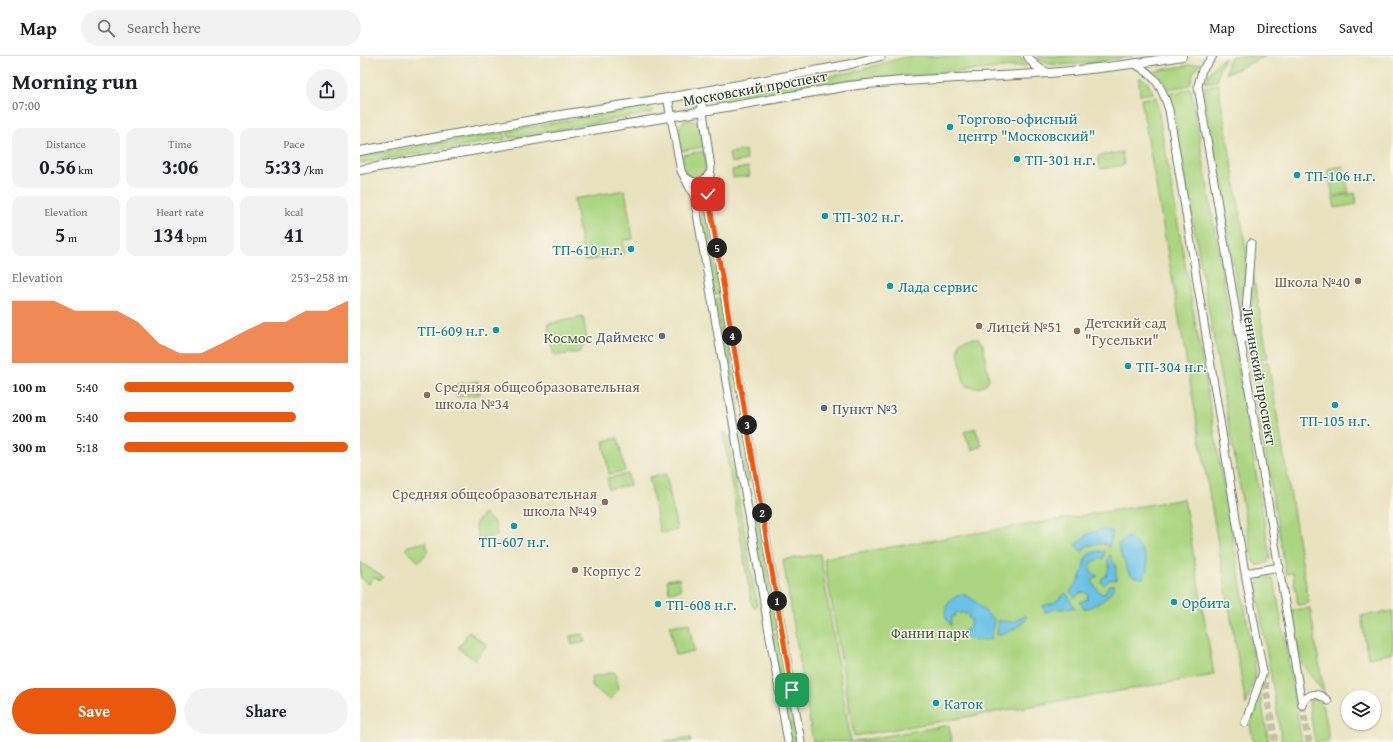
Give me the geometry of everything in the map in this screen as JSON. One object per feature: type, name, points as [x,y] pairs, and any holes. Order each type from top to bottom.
[{"type":"main road","name":"Московский проспект","points":[[360,151],[834,68],[881,56]]},
{"type":"main road","points":[[1028,56],[1031,62],[1038,68],[1048,73]]},
{"type":"main road","name":"Московский проспект","points":[[360,170],[855,85],[911,80],[1048,73],[1135,64],[1182,56]]},
{"type":"main road","name":"Ленинский проспект","points":[[1213,56],[1202,70],[1198,86],[1302,705],[1305,699],[1312,694],[1321,695],[1328,701]]},
{"type":"main road","points":[[1135,64],[1152,76],[1158,83],[1164,93],[1169,110],[1245,573],[1263,672],[1245,723]]},
{"type":"main road","points":[[699,92],[710,156],[708,194],[801,742]]},
{"type":"main road","points":[[668,98],[681,171],[694,196],[788,742]]},
{"type":"main road","points":[[684,177],[693,182],[700,182],[705,180],[710,173]]},
{"type":"main road","points":[[694,196],[695,191],[699,188],[705,190],[708,194]]},
{"type":"main road","points":[[1243,352],[1251,243]]},
{"type":"main road","points":[[743,482],[746,485],[751,486],[757,480]]},
{"type":"main road","points":[[748,513],[754,506],[762,511]]},
{"type":"main road","points":[[1245,573],[1280,567]]},
{"type":"green space","points":[[908,56],[1020,56],[1026,66],[854,80],[714,103],[713,96],[853,72]]},
{"type":"green space","points":[[1036,56],[1133,56],[1092,63],[1060,65],[1046,63]]},
{"type":"green space","points":[[1265,56],[1226,74],[1227,63],[1231,57]]},
{"type":"green space","points":[[1225,58],[1219,69],[1217,81],[1205,83],[1213,68],[1218,62]]},
{"type":"green space","points":[[1201,63],[1194,72],[1190,85],[1168,89],[1165,82],[1155,71]]},
{"type":"green space","points":[[1140,77],[1147,82],[1154,93],[1140,95]]},
{"type":"green space","points":[[1218,84],[1247,254],[1243,321],[1205,99],[1205,87]]},
{"type":"green space","points":[[1191,89],[1270,556],[1268,562],[1259,566],[1253,562],[1172,102],[1169,93]]},
{"type":"green space","points":[[1156,97],[1256,672],[1246,705],[1141,99]]},
{"type":"green space","points":[[646,107],[652,109],[653,111],[651,113],[509,138],[507,131]]},
{"type":"green space","points":[[690,120],[700,127],[703,147],[681,151],[679,135],[680,128],[684,121]]},
{"type":"green space","points":[[504,132],[505,139],[360,163],[360,156]]},
{"type":"green space","points":[[745,150],[747,160],[731,163],[729,153]]},
{"type":"green space","points":[[704,151],[706,166],[704,175],[700,178],[689,177],[685,171],[682,155]]},
{"type":"green space","points":[[1122,152],[1124,165],[1100,169],[1098,156]]},
{"type":"green space","points":[[1343,166],[1349,193],[1333,196],[1328,169]]},
{"type":"green space","points":[[748,167],[750,176],[733,178],[732,170]]},
{"type":"green space","points":[[625,190],[633,239],[623,241],[625,254],[584,261],[574,199]]},
{"type":"green space","points":[[699,192],[703,195],[719,294],[714,294],[698,196]]},
{"type":"green space","points":[[1355,193],[1357,204],[1335,208],[1333,198]]},
{"type":"green space","points":[[1253,274],[1268,358],[1250,361],[1248,350]]},
{"type":"green space","points":[[720,298],[751,478],[749,481],[746,479],[715,299]]},
{"type":"green space","name":"Космос","points":[[583,317],[587,340],[580,352],[554,356],[548,324]]},
{"type":"green space","points":[[979,338],[983,344],[989,379],[986,385],[974,388],[969,387],[964,383],[958,350],[960,342],[963,340]]},
{"type":"green space","points":[[1268,362],[1309,603],[1298,605],[1293,573],[1286,574],[1250,364]]},
{"type":"green space","points":[[478,381],[480,394],[457,397],[455,385]]},
{"type":"green space","points":[[975,428],[982,446],[972,450],[964,432]]},
{"type":"green space","points":[[724,432],[727,433],[757,605],[755,607],[752,606],[723,434]]},
{"type":"green space","points":[[618,438],[625,471],[609,474],[603,441]]},
{"type":"green space","points":[[628,474],[630,485],[609,489],[607,478]]},
{"type":"green space","points":[[666,474],[677,530],[660,533],[649,477]]},
{"type":"green space","name":"Фанни парк","points":[[1184,499],[1214,675],[854,736],[824,558]]},
{"type":"green space","points":[[752,510],[755,510],[757,513],[777,629],[772,630]]},
{"type":"green space","points":[[484,514],[495,523],[497,536],[478,539],[475,524]]},
{"type":"green space","points":[[426,542],[428,551],[419,562],[405,549],[408,546]]},
{"type":"green space","points":[[820,554],[851,742],[813,742],[783,560]]},
{"type":"green space","points":[[360,562],[383,577],[380,580],[374,577],[369,584],[360,577]]},
{"type":"green space","points":[[1264,577],[1272,579],[1275,584],[1302,742],[1282,742],[1256,588],[1259,581]]},
{"type":"green space","points":[[679,578],[681,590],[669,592],[667,580]]},
{"type":"green space","points":[[1310,608],[1324,693],[1301,663],[1292,610]]},
{"type":"green space","points":[[1393,611],[1393,653],[1368,658],[1361,616]]},
{"type":"green space","points":[[689,623],[694,652],[675,655],[670,626]]},
{"type":"green space","points":[[469,632],[487,645],[475,660],[458,648]]},
{"type":"green space","points":[[778,633],[796,742],[791,742],[772,634]]},
{"type":"green space","points":[[583,634],[585,642],[572,645],[570,636]]},
{"type":"green space","points":[[615,672],[618,689],[611,700],[593,688],[591,677]]},
{"type":"green space","points":[[1260,693],[1269,742],[1253,742],[1250,724]]},
{"type":"green space","points":[[1317,698],[1325,713],[1329,742],[1315,742],[1309,707],[1310,700]]},
{"type":"green space","points":[[949,725],[952,742],[851,742]]},
{"type":"green space","points":[[690,737],[691,742],[663,742]]},
{"type":"water","points":[[1100,530],[1113,531],[1109,547],[1103,543],[1086,546],[1082,552],[1075,545],[1088,534]]},
{"type":"water","points":[[1127,537],[1141,549],[1144,554],[1147,566],[1143,578],[1131,575],[1129,573],[1120,552],[1118,544]]},
{"type":"water","points":[[1099,551],[1105,552],[1103,559],[1094,561],[1090,566],[1091,571],[1098,576],[1094,578],[1092,582],[1100,593],[1104,594],[1109,585],[1114,585],[1106,598],[1094,606],[1084,609],[1080,602],[1088,598],[1088,594],[1084,592],[1075,597],[1070,592],[1080,577],[1087,557]]},
{"type":"water","points":[[1110,555],[1116,567],[1116,580],[1114,579],[1108,581],[1104,585],[1101,582],[1102,578],[1106,576],[1109,567],[1109,563],[1107,561]]},
{"type":"water","points":[[1066,593],[1075,608],[1055,609],[1045,612],[1043,606],[1054,603]]},
{"type":"water","points":[[962,594],[975,601],[994,619],[991,639],[973,640],[965,638],[957,633],[958,631],[961,633],[963,631],[967,631],[967,628],[971,626],[970,623],[972,620],[968,618],[969,615],[967,613],[965,614],[962,612],[960,614],[956,612],[955,616],[952,616],[950,623],[952,625],[951,626],[947,621],[945,611],[946,607],[952,599]]},
{"type":"water","points":[[1025,615],[1027,619],[1017,627],[1009,632],[997,635],[998,621],[1013,622]]},
{"type":"tunnel","points":[[1263,672],[1275,742]]},
{"type":"tunnel","points":[[1302,705],[1309,742]]},
{"type":"place","name":"Торгово-офисный центр \"Московский\"","points":[[950,127]]},
{"type":"place","name":"ТП-301 н.г.","points":[[1017,159]]},
{"type":"place","name":"ТП-106 н.г.","points":[[1297,175]]},
{"type":"place","name":"ТП-302 н.г.","points":[[825,216]]},
{"type":"place","name":"ТП-610 н.г.","points":[[631,249]]},
{"type":"place","name":"Школа №40","points":[[1358,281]]},
{"type":"place","name":"Лада сервис","points":[[890,286]]},
{"type":"place","name":"Лицей №51","points":[[979,326]]},
{"type":"place","name":"ТП-609 н.г.","points":[[496,330]]},
{"type":"place","name":"Детский сад \"Гусельки\"","points":[[1077,331]]},
{"type":"place","name":"Даймекс","points":[[662,336]]},
{"type":"place","name":"ТП-304 н.г.","points":[[1128,366]]},
{"type":"place","name":"Средняя общеобразовательная школа №34","points":[[427,395]]},
{"type":"place","name":"ТП-105 н.г.","points":[[1335,405]]},
{"type":"place","name":"Пункт №3","points":[[824,408]]},
{"type":"place","name":"Средняя общеобразовательная школа №49","points":[[605,502]]},
{"type":"place","name":"ТП-607 н.г.","points":[[514,526]]},
{"type":"place","name":"Корпус 2","points":[[575,570]]},
{"type":"place","name":"Орбита","points":[[1174,602]]},
{"type":"place","name":"ТП-608 н.г.","points":[[658,604]]},
{"type":"place","name":"Каток","points":[[936,703]]},
{"type":"route","points":[[708,194],[792,690]]}]
